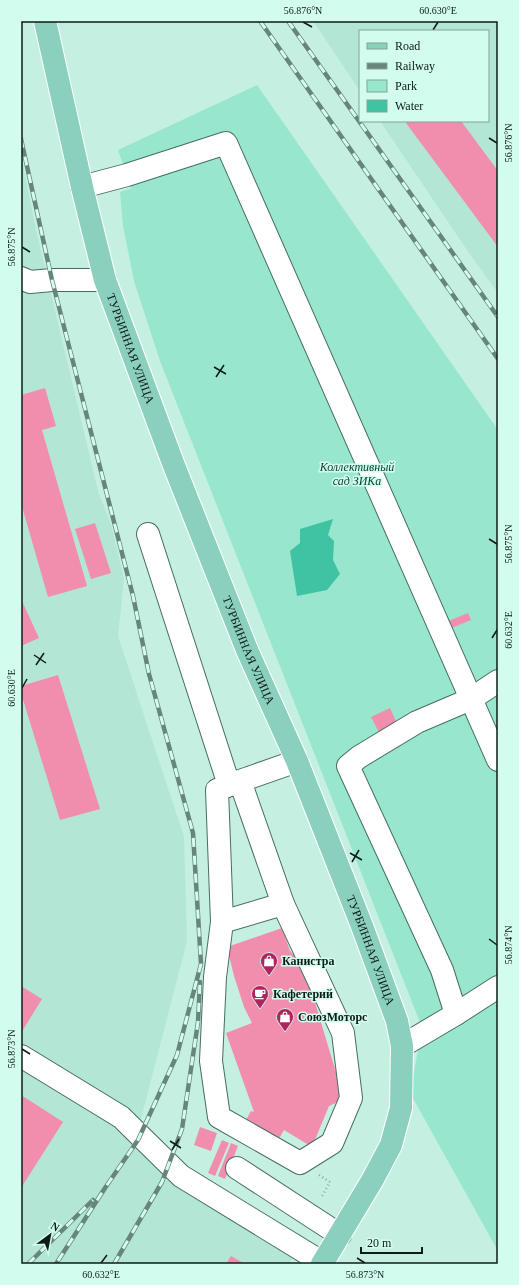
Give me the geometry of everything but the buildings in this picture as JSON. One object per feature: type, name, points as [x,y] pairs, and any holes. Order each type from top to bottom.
[{"type":"main road","name":"ТУРБИННАЯ УЛИЦА","points":[[45,21],[82,188],[105,280],[172,463],[247,650],[297,761],[362,926],[397,1021],[402,1046],[401,1108],[391,1145],[374,1179],[323,1264]]},
{"type":"lane","points":[[82,188],[226,143],[498,760]]},
{"type":"lane","points":[[21,278],[30,282],[52,280],[105,280]]},
{"type":"lane","points":[[148,534],[234,783],[283,904],[343,1032],[351,1098],[332,1143],[300,1163],[219,1116],[211,1061],[215,977],[222,922],[218,790],[234,783],[297,761]]},
{"type":"lane","points":[[456,1014],[442,970],[348,766],[359,757],[417,722],[471,699],[498,681]]},
{"type":"lane","points":[[222,922],[283,904]]},
{"type":"lane","points":[[402,1046],[498,987]]},
{"type":"lane","points":[[21,1056],[121,1117],[181,1176],[323,1264]]},
{"type":"lane","points":[[237,1168],[340,1235]]},
{"type":"path","points":[[323,1194],[330,1182]]},
{"type":"shaded area","points":[[313,21],[498,21],[498,293],[467,250],[381,122],[489,122],[489,30],[359,30],[359,90]]},
{"type":"shaded area","points":[[21,155],[36,230],[98,491],[111,524],[124,579],[118,636],[184,837],[187,941],[140,1123],[187,1174],[303,1242],[289,1264],[21,1264]]},
{"type":"green space","name":"Коллективный сад ЗИКа","points":[[257,85],[498,430],[498,1251],[410,1093],[421,1034],[421,1025],[160,361],[134,281],[123,226],[120,192],[131,188],[118,150]]},
{"type":"water","points":[[333,519],[328,535],[334,541],[333,560],[340,574],[327,590],[297,596],[290,551],[300,543],[300,529]]},
{"type":"railway","points":[[260,21],[498,359]]},
{"type":"railway","points":[[288,21],[359,121]]},
{"type":"railway","points":[[360,122],[498,317]]},
{"type":"railway","points":[[21,139],[52,280],[133,596],[149,674],[193,833],[201,964],[177,1055],[138,1140],[56,1264]]},
{"type":"railway","points":[[114,1264],[162,1182],[182,1129],[198,1022],[200,982]]},
{"type":"railway","points":[[28,1264],[93,1200]]},
{"type":"place","name":"Канистра","points":[[269,976]]},
{"type":"place","name":"Кафетерий","points":[[260,1009]]},
{"type":"place","name":"СоюзМоторс","points":[[285,1032]]}]
